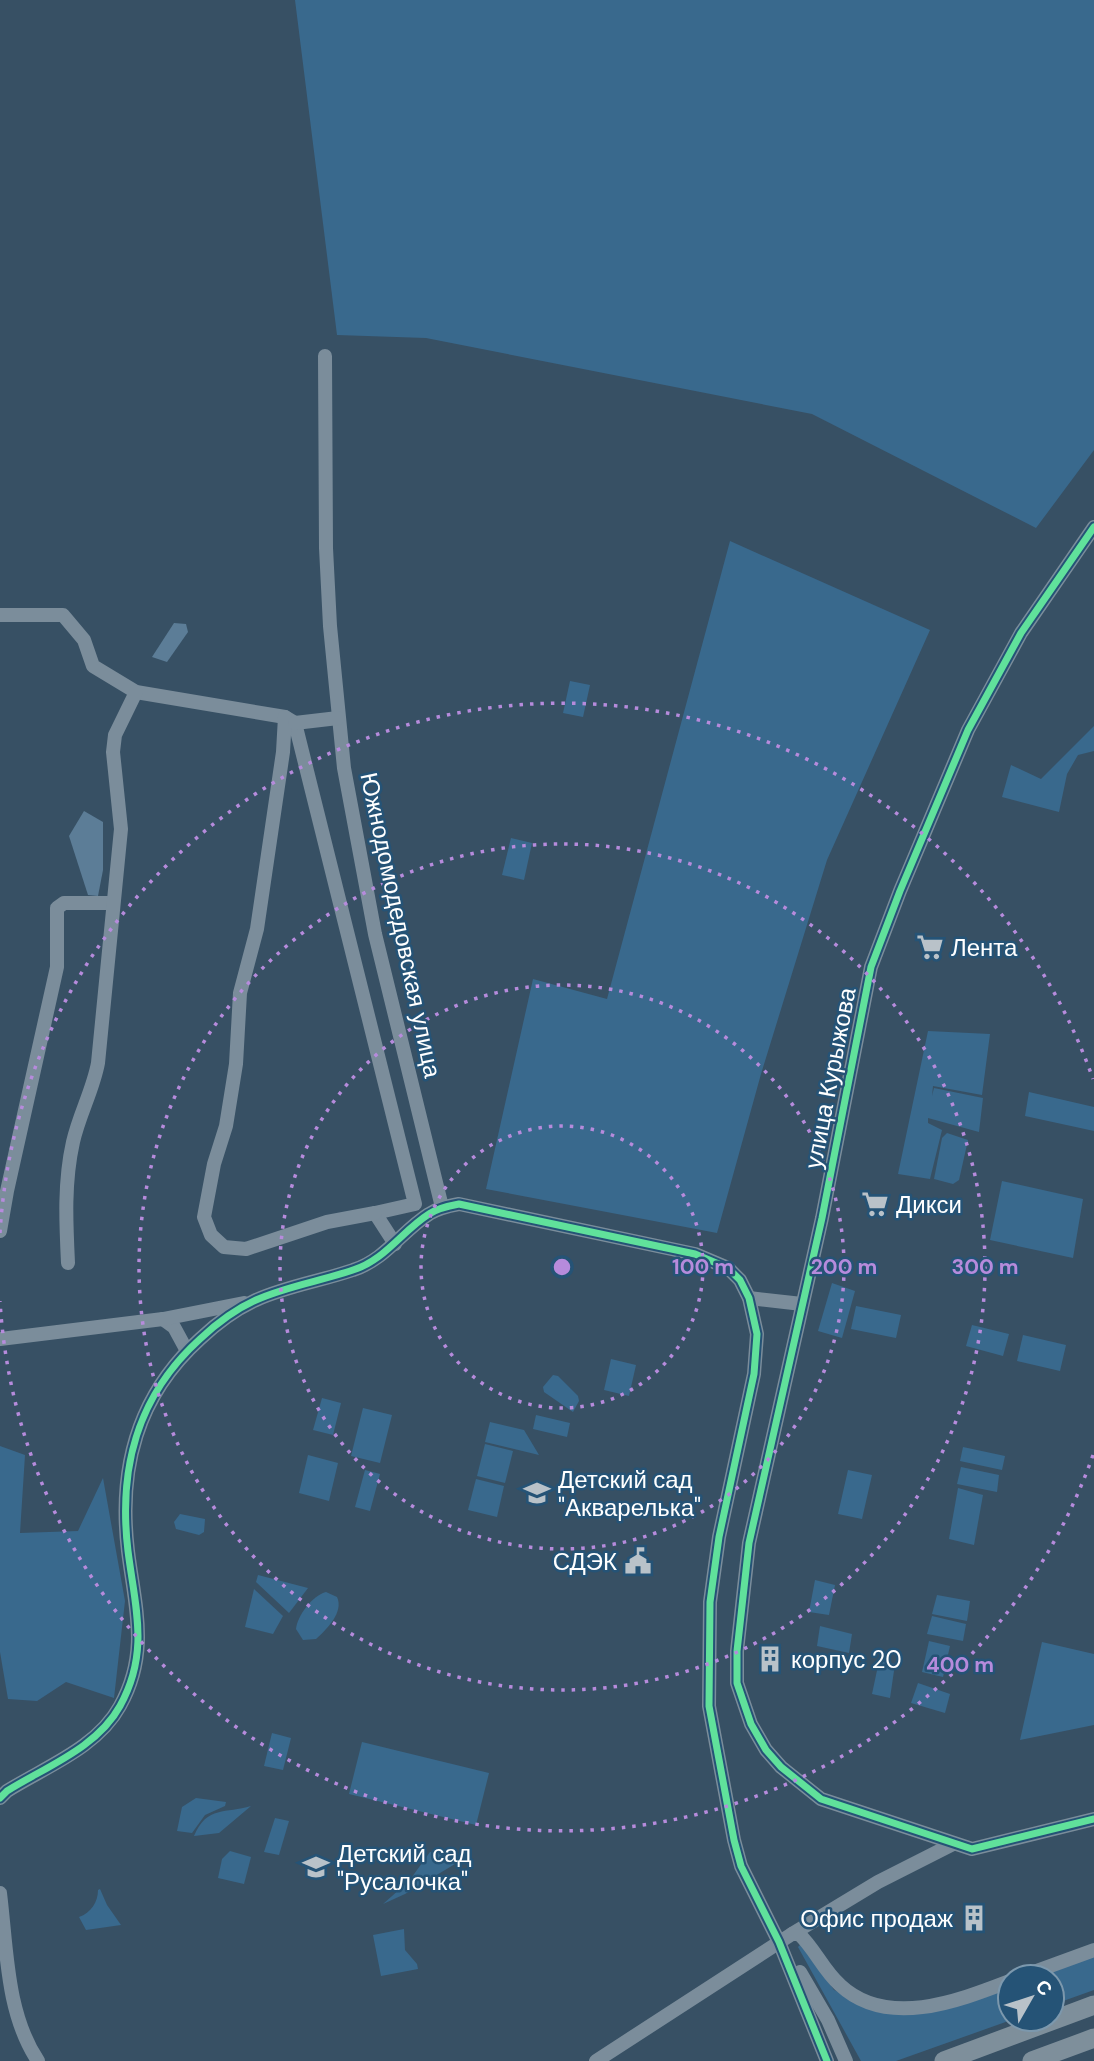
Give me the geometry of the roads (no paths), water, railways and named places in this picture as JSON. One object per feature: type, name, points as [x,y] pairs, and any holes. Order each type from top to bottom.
[{"type":"highway","points":[[944,2061],[1094,2005]]},
{"type":"highway","points":[[1032,2061],[1094,2038]]},
{"type":"street","name":"Южнодомодедовская улица","points":[[326,356],[326,548],[344,768],[368,901],[442,1207]]},
{"type":"street","name":"улица Курыжова","points":[[953,1844],[821,1799],[781,1767],[766,1750],[751,1724],[737,1683],[738,1637],[749,1543],[832,1167],[871,967],[968,730],[1021,633],[1094,527]]},
{"type":"street","points":[[0,615],[62,615],[84,640],[93,666],[136,692],[290,720],[338,718]]},
{"type":"street","points":[[68,1263],[66,1200],[69,1162],[73,1139],[94,1086],[98,1063],[121,829],[113,752],[115,735],[136,692]]},
{"type":"street","points":[[290,720],[415,1204],[327,1222],[246,1249],[224,1247],[211,1235],[204,1216],[214,1164],[226,1126],[236,1064],[240,993],[257,929],[290,720]]},
{"type":"street","points":[[0,1231],[57,967],[57,908],[64,903],[112,903]]},
{"type":"street","points":[[0,1339],[163,1319],[255,1300],[373,1261],[429,1214],[442,1207],[459,1204],[695,1254],[728,1268],[740,1280],[749,1298],[757,1334],[757,1355],[719,1537],[710,1602],[709,1706],[741,1866],[785,1938],[845,2059]]},
{"type":"street","points":[[374,1213],[396,1244]]},
{"type":"street","points":[[749,1298],[802,1304]]},
{"type":"street","points":[[0,1798],[90,1740],[119,1707],[128,1688],[139,1649],[126,1523],[126,1482],[137,1430],[163,1380],[187,1351],[211,1329],[255,1300]]},
{"type":"street","points":[[163,1319],[174,1327],[187,1351]]},
{"type":"street","points":[[596,2061],[785,1938],[878,1882],[953,1844],[972,1849],[1094,1819]]},
{"type":"street","points":[[0,1893],[20,2028],[38,2061]]},
{"type":"street","points":[[785,1938],[799,1934],[831,1977],[863,2002],[878,2007],[915,2008],[965,1998],[996,1986]]},
{"type":"street","points":[[785,1938],[827,2061]]},
{"type":"street","points":[[1058,1963],[1094,1950]]},
{"type":"place","name":"Лента","points":[[930,947]]},
{"type":"place","name":"Дикси","points":[[875,1204]]},
{"type":"place","name":"Детский сад \"Акварелька\"","points":[[537,1493]]},
{"type":"place","name":"СДЭК","points":[[638,1561]]},
{"type":"place","name":"корпус 20","points":[[770,1659]]},
{"type":"place","name":"Детский сад \"Русалочка\"","points":[[316,1867]]},
{"type":"place","name":"Офис продаж","points":[[974,1918]]}]
